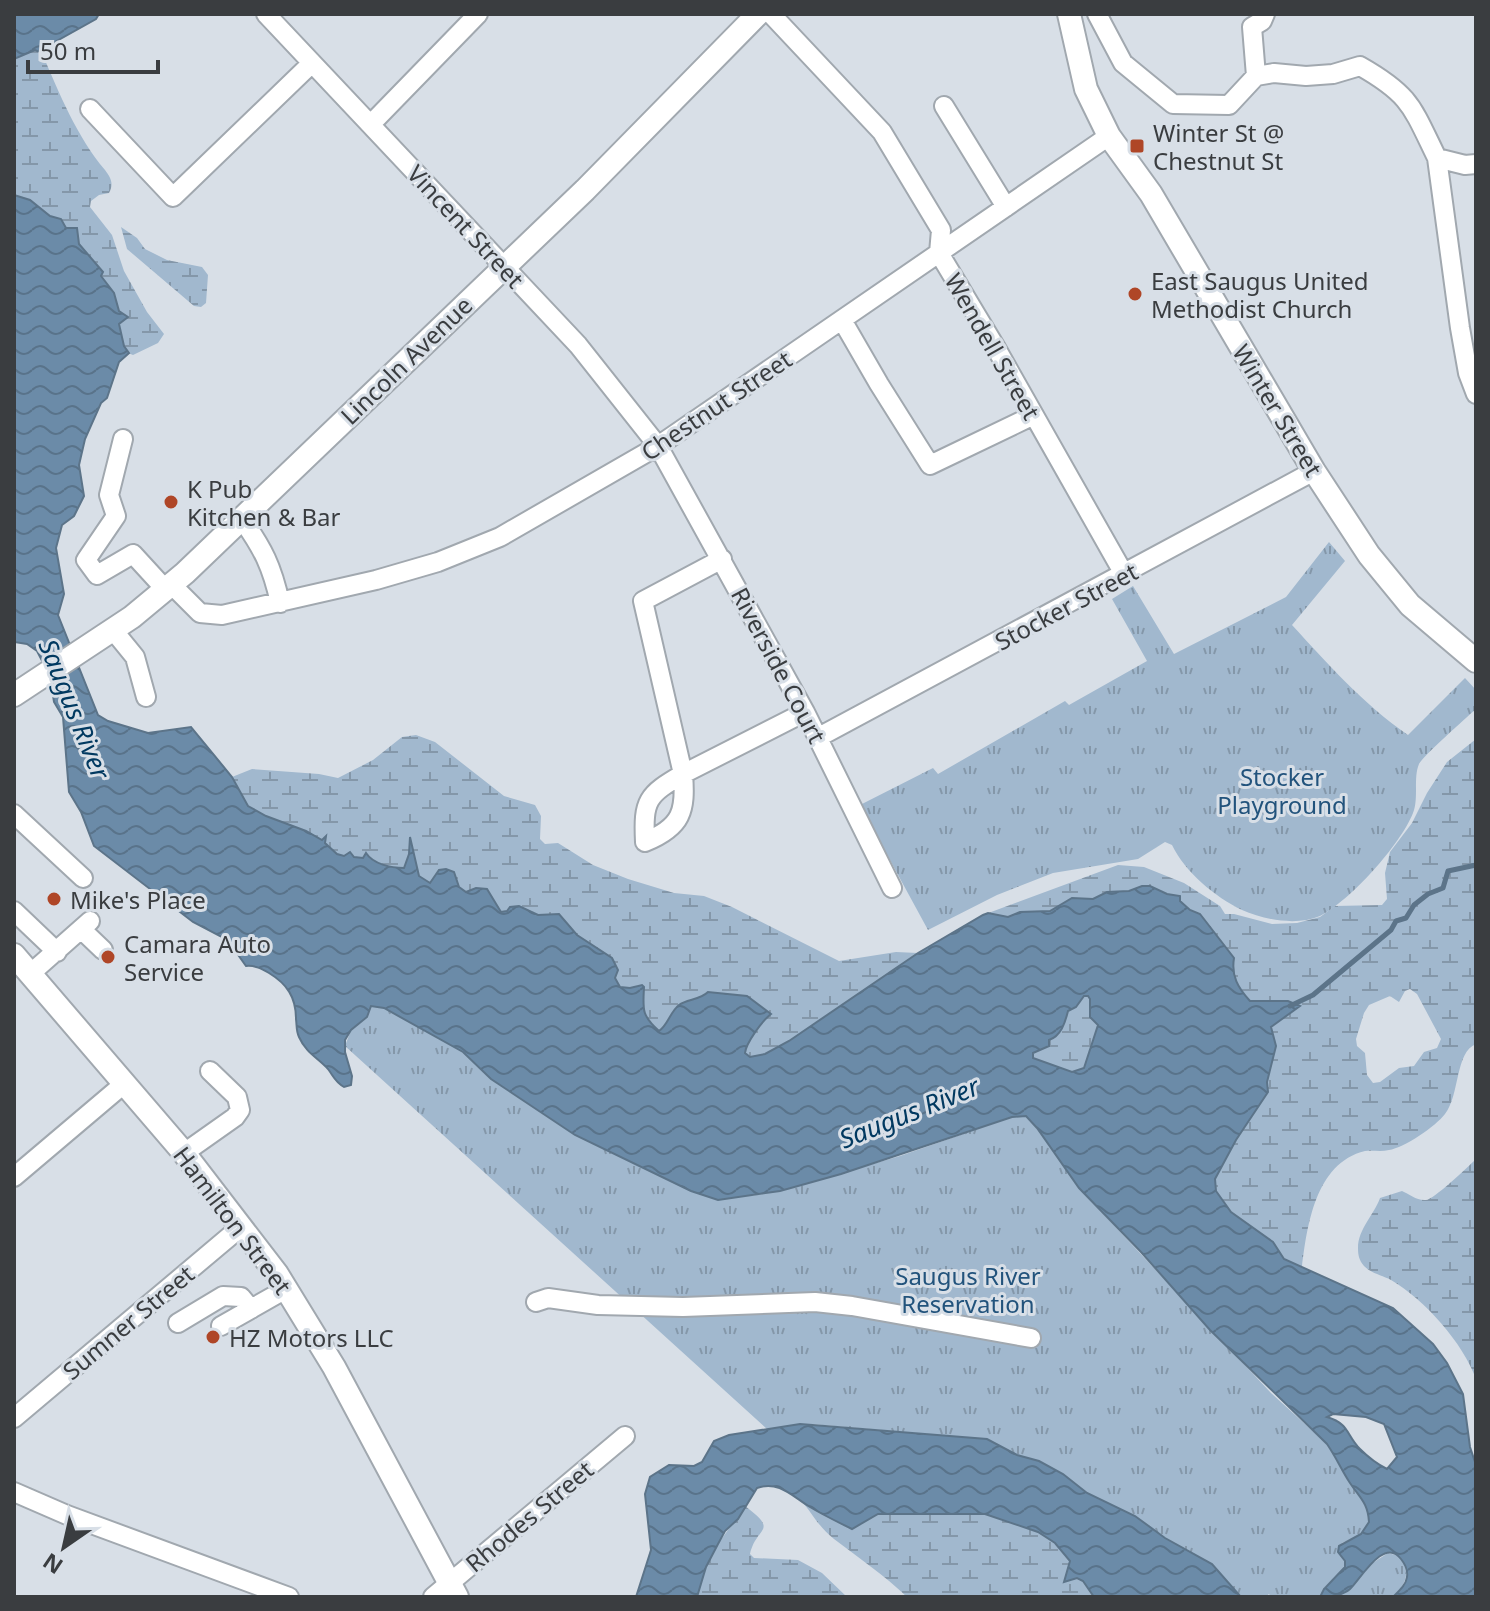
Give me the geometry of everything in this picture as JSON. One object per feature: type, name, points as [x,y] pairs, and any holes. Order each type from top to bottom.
[{"type":"main road","name":"Lincoln Avenue","points":[[14,695],[113,630],[169,588],[585,190],[758,14]]},
{"type":"main road","points":[[1069,14],[1086,89],[1109,136]]},
{"type":"main road","name":"Winter Street","points":[[1109,136],[1151,194],[1314,471],[1369,555],[1410,605],[1476,661]]},
{"type":"main road","name":"Hamilton Street","points":[[14,955],[184,1153],[242,1226],[286,1289],[334,1367],[447,1592]]},
{"type":"street","name":"Vincent Street","points":[[266,14],[578,345],[658,446]]},
{"type":"street","points":[[371,124],[478,14]]},
{"type":"street","name":"Wendell Street","points":[[771,14],[882,132],[941,230],[939,253],[1124,574]]},
{"type":"street","points":[[1097,14],[1123,63],[1173,104],[1229,105],[1256,76],[1274,73],[1306,76],[1333,74],[1360,66],[1389,83],[1410,102],[1437,158],[1460,328],[1468,373],[1476,394]]},
{"type":"street","points":[[1252,18],[1256,76]]},
{"type":"street","points":[[90,109],[173,197],[312,63]]},
{"type":"street","points":[[944,106],[1006,207]]},
{"type":"street","name":"Chestnut Street","points":[[169,588],[208,616],[222,615],[388,576],[470,550],[534,518],[658,446],[1109,136]]},
{"type":"street","points":[[1437,158],[1465,165],[1476,164]]},
{"type":"street","points":[[842,320],[930,465],[1034,415]]},
{"type":"street","points":[[123,439],[109,495],[116,516],[86,560],[97,575],[133,554],[169,588]]},
{"type":"street","name":"Riverside Court","points":[[658,446],[805,712],[892,888]]},
{"type":"street","name":"Stocker Street","points":[[817,738],[1314,471]]},
{"type":"street","points":[[242,519],[272,570],[280,603]]},
{"type":"street","points":[[722,559],[643,601],[683,774],[805,712]]},
{"type":"street","points":[[113,630],[135,657],[146,697]]},
{"type":"street","points":[[14,814],[83,878]]},
{"type":"street","points":[[14,911],[57,952]]},
{"type":"street","points":[[30,974],[86,925],[103,950]]},
{"type":"street","points":[[184,1153],[235,1117],[240,1110],[238,1099],[210,1071]]},
{"type":"street","points":[[14,1177],[125,1083]]},
{"type":"street","name":"Sumner Street","points":[[14,1418],[242,1226]]},
{"type":"street","points":[[221,1326],[286,1289]]},
{"type":"street","points":[[178,1323],[227,1295],[241,1297],[251,1309]]},
{"type":"street","points":[[536,1302],[555,1298],[588,1304],[683,1307],[815,1302],[1031,1338]]},
{"type":"street","name":"Rhodes Street","points":[[447,1592],[625,1436]]},
{"type":"street","points":[[14,1492],[67,1515],[289,1597]]},
{"type":"green space","points":[[14,14],[99,14],[96,19],[59,39],[52,48],[42,53],[77,129],[111,181],[109,193],[99,195],[91,201],[90,207],[112,235],[124,271],[147,312],[164,334],[158,343],[133,355],[14,307]]},
{"type":"green space","points":[[121,227],[137,238],[145,249],[167,260],[202,267],[208,275],[206,303],[201,307],[194,306],[127,249]]},
{"type":"green space","name":"Stocker Playground","points":[[1329,542],[1345,561],[1292,625],[1347,683],[1408,735],[1465,678],[1476,690],[1476,709],[1419,764],[1415,807],[1407,826],[1386,855],[1346,898],[1311,919],[1291,921],[1260,917],[1211,891],[1185,865],[1172,845],[1165,842],[1138,859],[1053,873],[997,895],[928,930],[860,805],[933,768],[938,774],[1065,701],[1069,705],[1147,661],[1112,599],[1133,586],[1174,654],[1286,597]]},
{"type":"green space","points":[[191,727],[232,777],[252,769],[338,778],[373,760],[402,737],[416,735],[435,742],[504,796],[535,805],[541,816],[540,839],[545,844],[558,843],[593,865],[628,879],[674,893],[704,896],[732,907],[839,961],[896,952],[918,953],[983,915],[1118,865],[1144,867],[1184,883],[1220,906],[1225,914],[1272,924],[1297,923],[1320,917],[1335,906],[1382,905],[1387,899],[1385,873],[1390,852],[1412,823],[1447,762],[1476,739],[1476,1044],[1464,1056],[1450,1106],[1435,1124],[1403,1145],[1386,1151],[1365,1151],[1348,1158],[1324,1182],[1311,1216],[1302,1267],[1258,1250],[1095,1077],[789,1101],[376,882],[129,764]],"holes":[[[1410,989],[1417,994],[1441,1039],[1437,1048],[1424,1052],[1414,1066],[1399,1068],[1380,1082],[1373,1083],[1367,1075],[1365,1053],[1357,1046],[1356,1039],[1364,1013],[1369,1005],[1390,996],[1399,1002],[1405,991]]]},
{"type":"green space","name":"Saugus River Reservation","points":[[371,1006],[384,1008],[463,1052],[491,1079],[575,1135],[691,1191],[750,1196],[780,1191],[900,1156],[1012,1117],[1026,1116],[1079,1188],[1271,1393],[1327,1444],[1349,1482],[1366,1503],[1368,1511],[1369,1522],[1361,1534],[1342,1543],[1340,1555],[1345,1567],[1324,1588],[1320,1597],[1275,1597],[1268,1594],[1269,1597],[1241,1597],[1212,1564],[1165,1538],[1135,1516],[1087,1493],[1063,1474],[1039,1461],[1017,1455],[987,1439],[811,1424],[767,1429],[345,1046],[351,1030],[367,1017]]},
{"type":"green space","points":[[1476,1159],[1476,1379],[1462,1351],[1441,1324],[1404,1289],[1364,1266],[1358,1248],[1361,1235],[1380,1198],[1402,1191],[1419,1199],[1430,1199]]},
{"type":"green space","points":[[768,1485],[1019,1517],[1137,1597],[907,1597],[825,1531],[792,1493]]},
{"type":"green space","points":[[745,1506],[764,1525],[750,1554],[754,1558],[798,1560],[822,1573],[847,1597],[697,1597],[706,1567],[718,1544]]},
{"type":"green space","points":[[1388,1553],[1399,1556],[1406,1572],[1402,1587],[1393,1597],[1333,1597],[1348,1591],[1362,1570]]},
{"type":"water","points":[[14,14],[99,14],[96,19],[55,42],[52,48],[42,53],[35,50],[14,59]]},
{"type":"water","name":"Saugus River","points":[[14,195],[30,200],[50,216],[61,219],[66,228],[77,228],[79,244],[103,272],[101,276],[114,293],[119,311],[128,317],[119,324],[124,346],[129,353],[119,362],[107,398],[101,403],[85,439],[79,465],[84,496],[74,516],[62,525],[56,548],[64,594],[58,615],[98,715],[148,733],[191,727],[232,777],[248,806],[322,840],[326,836],[325,843],[337,854],[344,856],[350,852],[354,857],[363,858],[366,853],[383,865],[404,868],[410,837],[419,876],[430,883],[439,870],[446,869],[454,872],[459,887],[466,892],[476,888],[487,889],[501,912],[519,906],[538,915],[559,914],[577,935],[612,958],[618,970],[615,978],[620,987],[644,987],[644,1011],[659,1031],[679,1005],[708,992],[747,996],[771,1014],[748,1044],[745,1053],[750,1057],[765,1054],[789,1041],[918,953],[988,913],[1008,917],[1020,912],[1050,911],[1072,898],[1093,899],[1107,892],[1129,891],[1142,886],[1180,896],[1180,901],[1200,914],[1234,958],[1236,981],[1250,1001],[1288,1001],[1300,1006],[1271,1027],[1276,1046],[1267,1082],[1268,1092],[1215,1179],[1216,1191],[1231,1212],[1273,1242],[1284,1259],[1393,1308],[1433,1344],[1447,1363],[1463,1394],[1470,1447],[1476,1465],[1476,1597],[1393,1597],[1405,1583],[1407,1572],[1401,1559],[1394,1553],[1387,1553],[1373,1562],[1347,1591],[1336,1596],[1320,1597],[1345,1567],[1345,1561],[1338,1552],[1339,1546],[1361,1534],[1369,1522],[1363,1501],[1327,1444],[1210,1330],[1079,1188],[1026,1116],[1012,1117],[780,1191],[718,1200],[691,1191],[575,1135],[491,1079],[463,1052],[384,1008],[371,1006],[367,1017],[351,1030],[345,1040],[352,1076],[351,1085],[344,1087],[302,1043],[297,1033],[292,998],[281,982],[261,969],[246,966],[222,937],[193,922],[94,846],[81,812],[69,792],[63,717],[54,702],[50,676],[37,651],[27,644],[14,642]],"holes":[[[1084,996],[1090,999],[1090,1017],[1098,1025],[1084,1068],[1072,1072],[1033,1058],[1033,1053],[1049,1046],[1049,1040],[1062,1028],[1068,1011],[1076,1007]],[[1333,1414],[1366,1417],[1384,1424],[1397,1457],[1387,1469],[1376,1463],[1360,1449],[1344,1427],[1327,1417]]]},
{"type":"water","points":[[800,1424],[987,1439],[1017,1455],[1039,1461],[1063,1474],[1087,1493],[1135,1516],[1165,1538],[1212,1564],[1241,1597],[1094,1597],[1083,1581],[1077,1578],[1064,1582],[1070,1561],[1055,1543],[1038,1532],[985,1514],[878,1514],[852,1529],[779,1488],[765,1486],[757,1488],[738,1519],[725,1531],[706,1567],[697,1597],[636,1597],[651,1550],[645,1494],[650,1477],[669,1465],[694,1466],[702,1462],[714,1441],[729,1435]]},
{"type":"waterway","points":[[1290,1006],[1313,995],[1391,930],[1396,921],[1406,918],[1414,905],[1428,894],[1443,888],[1448,871],[1476,865]]},
{"type":"place","name":"Winter St @ Chestnut St","points":[[1137,146]]},
{"type":"place","name":"East Saugus United Methodist Church","points":[[1135,294]]},
{"type":"place","name":"K Pub Kitchen & Bar","points":[[171,502]]},
{"type":"place","name":"Mike's Place","points":[[54,899]]},
{"type":"place","name":"Camara Auto Service","points":[[108,957]]},
{"type":"place","name":"HZ Motors LLC","points":[[213,1337]]}]
